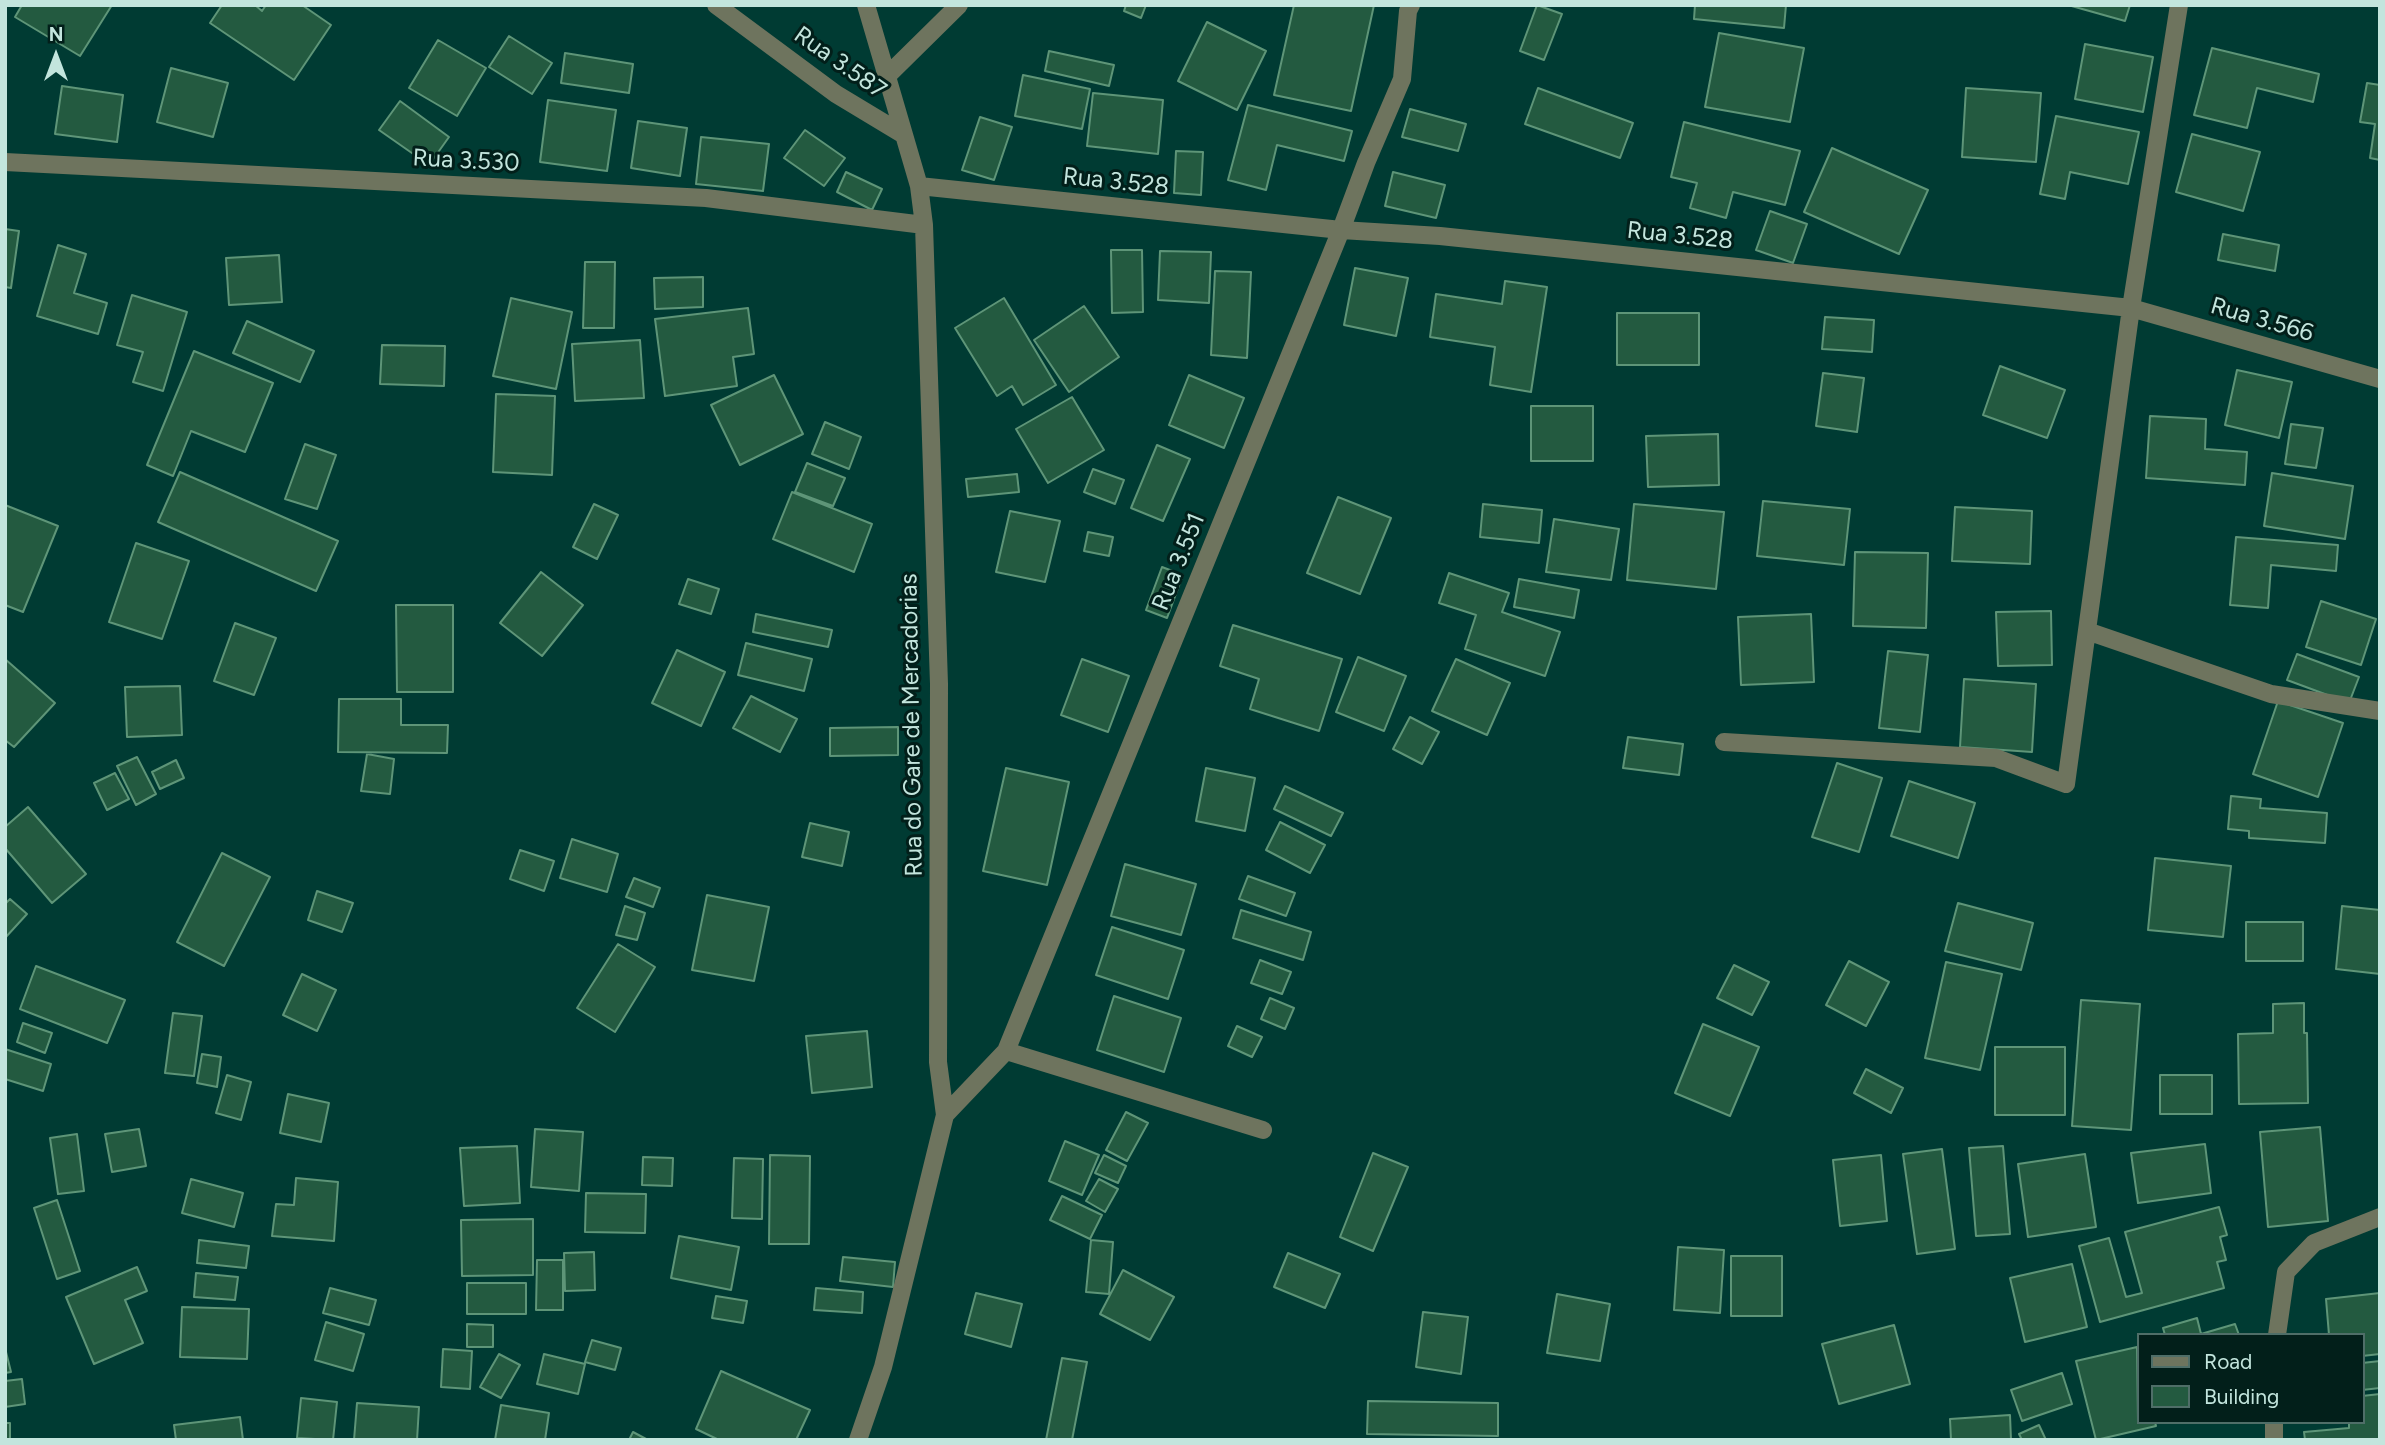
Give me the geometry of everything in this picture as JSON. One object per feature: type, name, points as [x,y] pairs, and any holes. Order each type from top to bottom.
[{"type":"street","name":"Rua 3.587","points":[[716,5],[836,94],[904,135]]},
{"type":"street","name":"Rua do Gare de Mercadorias","points":[[858,1440],[883,1367],[945,1115],[939,1062],[939,684],[923,225],[919,186],[866,5]]},
{"type":"street","points":[[887,76],[959,5]]},
{"type":"street","name":"Rua 3.551","points":[[945,1115],[1006,1051],[1402,79],[1408,11],[1411,5]]},
{"type":"street","points":[[1724,742],[1996,758],[2066,784],[2131,308],[2179,5]]},
{"type":"street","name":"Rua 3.530","points":[[5,162],[706,198],[923,225]]},
{"type":"street","name":"Rua 3.528","points":[[919,186],[1341,230],[1440,236],[2131,308]]},
{"type":"street","name":"Rua 3.566","points":[[2131,308],[2380,379]]},
{"type":"street","points":[[2087,631],[2271,694],[2380,711]]},
{"type":"street","points":[[1006,1051],[1263,1130]]},
{"type":"street","points":[[2277,1333],[2286,1272],[2314,1243],[2380,1217]]},
{"type":"building","points":[[22,5],[112,5],[80,56],[15,17]]},
{"type":"building","points":[[222,5],[255,5],[262,11],[266,5],[302,5],[331,25],[294,80],[210,23]]},
{"type":"building","points":[[1126,5],[1146,5],[1141,18],[1124,11]]},
{"type":"building","points":[[1294,5],[1374,5],[1351,111],[1274,95]]},
{"type":"building","points":[[1537,5],[1562,14],[1544,60],[1520,51]]},
{"type":"building","points":[[1695,5],[1786,5],[1784,28],[1694,19]]},
{"type":"building","points":[[2068,5],[2130,5],[2125,21]]},
{"type":"building","points":[[1207,22],[1266,51],[1237,110],[1178,81]]},
{"type":"building","points":[[1719,33],[1804,48],[1790,122],[1705,107]]},
{"type":"building","points":[[509,36],[552,63],[532,94],[489,67]]},
{"type":"building","points":[[438,40],[486,68],[457,116],[409,88]]},
{"type":"building","points":[[2085,44],[2153,57],[2143,112],[2075,99]]},
{"type":"building","points":[[2212,48],[2319,74],[2313,102],[2257,88],[2247,128],[2194,115]]},
{"type":"building","points":[[1049,51],[1114,65],[1109,86],[1045,71]]},
{"type":"building","points":[[565,53],[633,64],[629,93],[561,83]]},
{"type":"building","points":[[171,68],[228,83],[213,137],[157,122]]},
{"type":"building","points":[[1023,75],[1090,89],[1082,129],[1015,116]]},
{"type":"building","points":[[2367,83],[2380,85],[2380,160],[2370,158],[2375,124],[2360,122]]},
{"type":"building","points":[[62,86],[123,95],[117,142],[55,134]]},
{"type":"building","points":[[1538,88],[1633,123],[1620,158],[1525,124]]},
{"type":"building","points":[[1966,88],[2041,93],[2036,162],[1962,157]]},
{"type":"building","points":[[1093,93],[1163,100],[1158,154],[1087,146]]},
{"type":"building","points":[[548,100],[616,110],[607,171],[540,162]]},
{"type":"building","points":[[400,101],[449,137],[429,165],[379,130]]},
{"type":"building","points":[[1248,105],[1352,131],[1344,161],[1277,145],[1266,190],[1228,180]]},
{"type":"building","points":[[1410,109],[1466,124],[1458,151],[1402,137]]},
{"type":"building","points":[[2056,116],[2139,132],[2128,184],[2070,172],[2065,199],[2040,194]]},
{"type":"building","points":[[980,117],[1012,127],[994,180],[962,170]]},
{"type":"building","points":[[638,121],[687,128],[680,176],[631,168]]},
{"type":"building","points":[[1684,122],[1800,151],[1785,205],[1733,192],[1726,218],[1690,208],[1697,183],[1671,177]]},
{"type":"building","points":[[805,130],[845,158],[824,186],[784,158]]},
{"type":"building","points":[[2192,134],[2260,152],[2243,211],[2176,192]]},
{"type":"building","points":[[701,137],[769,144],[763,191],[696,184]]},
{"type":"building","points":[[1832,148],[1928,190],[1899,254],[1804,212]]},
{"type":"building","points":[[1176,151],[1203,152],[1201,195],[1174,193]]},
{"type":"building","points":[[846,172],[882,189],[872,210],[837,192]]},
{"type":"building","points":[[1393,172],[1445,185],[1436,218],[1385,206]]},
{"type":"building","points":[[1770,211],[1807,224],[1793,263],[1756,250]]},
{"type":"building","points":[[5,229],[19,231],[11,288],[5,287]]},
{"type":"building","points":[[2223,234],[2279,245],[2275,271],[2218,260]]},
{"type":"building","points":[[58,245],[86,254],[74,293],[107,303],[98,334],[37,316]]},
{"type":"building","points":[[1111,250],[1142,250],[1143,312],[1112,313]]},
{"type":"building","points":[[1160,251],[1211,252],[1209,303],[1158,300]]},
{"type":"building","points":[[279,255],[282,302],[229,305],[226,258]]},
{"type":"building","points":[[585,262],[615,262],[614,328],[583,328]]},
{"type":"building","points":[[1355,268],[1408,278],[1396,336],[1344,325]]},
{"type":"building","points":[[1215,271],[1251,272],[1247,358],[1211,355]]},
{"type":"building","points":[[703,277],[703,307],[655,309],[654,278]]},
{"type":"building","points":[[1505,281],[1547,287],[1531,392],[1490,385],[1495,347],[1430,337],[1436,294],[1502,304]]},
{"type":"building","points":[[132,295],[187,312],[163,391],[133,382],[143,352],[117,345]]},
{"type":"building","points":[[511,298],[572,312],[556,389],[493,376]]},
{"type":"building","points":[[1004,298],[1056,385],[1023,405],[1012,386],[997,396],[955,328]]},
{"type":"building","points":[[1084,306],[1119,357],[1069,392],[1034,340]]},
{"type":"building","points":[[748,308],[754,354],[733,357],[737,386],[665,396],[655,319]]},
{"type":"building","points":[[1617,313],[1699,313],[1699,365],[1617,365]]},
{"type":"building","points":[[1825,317],[1874,320],[1872,352],[1822,349]]},
{"type":"building","points":[[247,321],[314,351],[300,382],[233,353]]},
{"type":"building","points":[[640,340],[644,398],[575,401],[572,344]]},
{"type":"building","points":[[382,345],[445,346],[444,386],[380,384]]},
{"type":"building","points":[[194,351],[273,383],[245,452],[191,431],[173,476],[147,465]]},
{"type":"building","points":[[2000,366],[2065,390],[2047,438],[1983,415]]},
{"type":"building","points":[[2237,370],[2292,382],[2279,438],[2225,425]]},
{"type":"building","points":[[1823,373],[1864,378],[1857,432],[1816,426]]},
{"type":"building","points":[[774,375],[803,434],[740,465],[711,405]]},
{"type":"building","points":[[1189,375],[1244,398],[1224,448],[1169,425]]},
{"type":"building","points":[[496,394],[555,396],[552,475],[493,472]]},
{"type":"building","points":[[1072,397],[1104,450],[1048,483],[1016,429]]},
{"type":"building","points":[[1531,406],[1593,406],[1593,461],[1531,461]]},
{"type":"building","points":[[2150,416],[2206,419],[2205,449],[2247,452],[2245,485],[2146,478]]},
{"type":"building","points":[[825,422],[861,437],[849,469],[812,454]]},
{"type":"building","points":[[2291,424],[2323,428],[2316,468],[2285,464]]},
{"type":"building","points":[[1718,434],[1719,485],[1648,487],[1646,436]]},
{"type":"building","points":[[305,444],[336,455],[317,509],[285,499]]},
{"type":"building","points":[[1157,445],[1190,459],[1163,521],[1131,508]]},
{"type":"building","points":[[807,463],[845,478],[833,506],[795,492]]},
{"type":"building","points":[[1093,469],[1124,480],[1115,504],[1084,492]]},
{"type":"building","points":[[180,472],[338,541],[316,591],[158,522]]},
{"type":"building","points":[[2272,473],[2353,486],[2345,539],[2264,526]]},
{"type":"building","points":[[1017,474],[1019,492],[968,497],[966,479]]},
{"type":"building","points":[[792,492],[872,524],[854,572],[773,539]]},
{"type":"building","points":[[1338,497],[1391,518],[1360,594],[1307,573]]},
{"type":"building","points":[[1763,501],[1850,509],[1844,565],[1757,556]]},
{"type":"building","points":[[594,504],[618,515],[597,559],[573,547]]},
{"type":"building","points":[[1483,504],[1542,510],[1539,543],[1480,537]]},
{"type":"building","points":[[1634,504],[1724,512],[1716,589],[1627,580]]},
{"type":"building","points":[[5,505],[58,526],[23,612],[5,605]]},
{"type":"building","points":[[1955,507],[2032,511],[2030,564],[1952,561]]},
{"type":"building","points":[[1010,511],[1060,521],[1045,582],[996,572]]},
{"type":"building","points":[[1554,519],[1619,529],[1611,580],[1546,572]]},
{"type":"building","points":[[1088,532],[1113,537],[1109,556],[1084,551]]},
{"type":"building","points":[[2236,537],[2338,545],[2336,571],[2271,565],[2268,608],[2230,605]]},
{"type":"building","points":[[136,543],[189,561],[162,639],[109,622]]},
{"type":"building","points":[[1855,552],[1928,553],[1926,628],[1853,626]]},
{"type":"building","points":[[1162,567],[1183,575],[1167,618],[1146,610]]},
{"type":"building","points":[[541,572],[583,605],[542,656],[500,623]]},
{"type":"building","points":[[1449,573],[1509,593],[1502,612],[1560,632],[1545,676],[1465,649],[1476,615],[1439,603]]},
{"type":"building","points":[[688,579],[719,589],[711,614],[679,604]]},
{"type":"building","points":[[1519,579],[1579,590],[1574,618],[1514,607]]},
{"type":"building","points":[[2321,601],[2376,619],[2361,665],[2306,647]]},
{"type":"building","points":[[396,605],[453,605],[453,692],[397,692]]},
{"type":"building","points":[[2051,611],[2052,665],[1998,666],[1996,612]]},
{"type":"building","points":[[756,614],[832,630],[828,647],[753,632]]},
{"type":"building","points":[[1811,614],[1814,682],[1741,685],[1738,617]]},
{"type":"building","points":[[235,623],[276,638],[254,695],[214,681]]},
{"type":"building","points":[[1233,625],[1342,659],[1319,731],[1250,709],[1259,679],[1220,666]]},
{"type":"building","points":[[746,643],[812,659],[804,691],[738,675]]},
{"type":"building","points":[[677,650],[725,672],[701,726],[652,703]]},
{"type":"building","points":[[1888,651],[1928,655],[1920,732],[1879,728]]},
{"type":"building","points":[[2297,654],[2359,677],[2349,703],[2287,680]]},
{"type":"building","points":[[1358,657],[1406,676],[1384,731],[1336,712]]},
{"type":"building","points":[[5,659],[55,703],[14,747],[5,740]]},
{"type":"building","points":[[1082,659],[1129,676],[1108,732],[1061,715]]},
{"type":"building","points":[[1456,659],[1510,683],[1487,735],[1432,711]]},
{"type":"building","points":[[1964,679],[2036,684],[2032,752],[1960,747]]},
{"type":"building","points":[[180,686],[182,735],[127,737],[125,687]]},
{"type":"building","points":[[751,696],[797,719],[780,752],[733,728]]},
{"type":"building","points":[[339,699],[401,699],[401,725],[448,725],[447,753],[338,752]]},
{"type":"building","points":[[2278,701],[2343,723],[2318,797],[2253,774]]},
{"type":"building","points":[[1410,717],[1439,732],[1422,764],[1393,749]]},
{"type":"building","points":[[898,727],[898,755],[830,756],[830,728]]},
{"type":"building","points":[[1628,737],[1683,744],[1679,775],[1623,768]]},
{"type":"building","points":[[367,754],[394,759],[390,794],[361,791]]},
{"type":"building","points":[[137,757],[156,794],[136,805],[117,766]]},
{"type":"building","points":[[176,760],[184,778],[160,789],[152,772]]},
{"type":"building","points":[[1837,763],[1882,778],[1859,852],[1812,837]]},
{"type":"building","points":[[1006,768],[1069,782],[1047,885],[983,871]]},
{"type":"building","points":[[1206,768],[1255,778],[1245,831],[1196,821]]},
{"type":"building","points":[[115,773],[129,799],[107,810],[94,783]]},
{"type":"building","points":[[1909,781],[1975,803],[1958,858],[1891,836]]},
{"type":"building","points":[[1285,786],[1343,813],[1331,836],[1274,809]]},
{"type":"building","points":[[2231,796],[2261,799],[2260,808],[2327,813],[2325,843],[2249,838],[2249,831],[2228,829]]},
{"type":"building","points":[[28,807],[86,874],[52,903],[5,848],[5,827]]},
{"type":"building","points":[[1280,822],[1325,845],[1310,873],[1266,850]]},
{"type":"building","points":[[810,823],[849,832],[842,866],[802,857]]},
{"type":"building","points":[[572,839],[618,854],[607,892],[560,878]]},
{"type":"building","points":[[520,850],[554,861],[544,891],[510,879]]},
{"type":"building","points":[[222,853],[270,877],[224,966],[177,942]]},
{"type":"building","points":[[2155,858],[2231,866],[2223,937],[2148,930]]},
{"type":"building","points":[[1125,864],[1196,884],[1181,935],[1111,916]]},
{"type":"building","points":[[1248,876],[1295,893],[1286,916],[1239,899]]},
{"type":"building","points":[[634,878],[660,888],[653,907],[626,897]]},
{"type":"building","points":[[317,891],[353,903],[342,932],[308,920]]},
{"type":"building","points":[[707,895],[769,907],[754,981],[692,970]]},
{"type":"building","points":[[10,899],[27,914],[5,938],[5,904]]},
{"type":"building","points":[[1958,903],[2033,923],[2021,970],[1945,951]]},
{"type":"building","points":[[625,906],[645,913],[637,940],[616,935]]},
{"type":"building","points":[[2342,906],[2380,910],[2380,974],[2336,969]]},
{"type":"building","points":[[1241,910],[1311,932],[1303,960],[1233,938]]},
{"type":"building","points":[[2246,922],[2303,922],[2303,961],[2246,961]]},
{"type":"building","points":[[1112,927],[1184,950],[1168,999],[1096,975]]},
{"type":"building","points":[[618,944],[655,967],[615,1032],[577,1008]]},
{"type":"building","points":[[1260,960],[1291,972],[1282,994],[1251,983]]},
{"type":"building","points":[[1849,961],[1889,982],[1866,1026],[1826,1005]]},
{"type":"building","points":[[1946,962],[2002,974],[1980,1070],[1925,1058]]},
{"type":"building","points":[[1734,965],[1769,982],[1752,1015],[1717,998]]},
{"type":"building","points":[[36,966],[125,1000],[107,1043],[20,1009]]},
{"type":"building","points":[[302,974],[336,990],[317,1031],[283,1015]]},
{"type":"building","points":[[1114,996],[1181,1018],[1164,1072],[1097,1050]]},
{"type":"building","points":[[1270,998],[1294,1008],[1285,1029],[1261,1019]]},
{"type":"building","points":[[2081,1000],[2140,1004],[2131,1130],[2072,1126]]},
{"type":"building","points":[[2304,1003],[2308,1103],[2239,1104],[2238,1034],[2273,1033],[2273,1004]]},
{"type":"building","points":[[173,1013],[202,1016],[194,1076],[165,1073]]},
{"type":"building","points":[[23,1023],[52,1033],[45,1053],[17,1042]]},
{"type":"building","points":[[1703,1024],[1759,1047],[1730,1116],[1675,1093]]},
{"type":"building","points":[[1237,1026],[1262,1037],[1252,1057],[1228,1046]]},
{"type":"building","points":[[867,1031],[872,1087],[812,1093],[806,1036]]},
{"type":"building","points":[[1995,1047],[2065,1047],[2065,1115],[1995,1115]]},
{"type":"building","points":[[5,1049],[51,1064],[43,1091],[5,1079]]},
{"type":"building","points":[[202,1054],[221,1057],[217,1087],[197,1083]]},
{"type":"building","points":[[1866,1069],[1903,1088],[1891,1113],[1854,1093]]},
{"type":"building","points":[[227,1075],[251,1082],[241,1120],[216,1113]]},
{"type":"building","points":[[2160,1075],[2212,1075],[2212,1114],[2160,1114]]},
{"type":"building","points":[[288,1094],[329,1103],[321,1142],[280,1133]]},
{"type":"building","points":[[1126,1112],[1148,1123],[1127,1161],[1106,1150]]},
{"type":"building","points":[[2320,1127],[2328,1221],[2268,1227],[2260,1132]]},
{"type":"building","points":[[139,1129],[146,1166],[112,1172],[105,1134]]},
{"type":"building","points":[[535,1129],[583,1132],[579,1191],[531,1187]]},
{"type":"building","points":[[77,1134],[84,1191],[58,1194],[50,1138]]},
{"type":"building","points":[[1065,1141],[1099,1155],[1082,1195],[1049,1181]]},
{"type":"building","points":[[2205,1144],[2211,1193],[2138,1203],[2131,1153]]},
{"type":"building","points":[[517,1146],[520,1203],[464,1206],[460,1148]]},
{"type":"building","points":[[2003,1146],[2010,1234],[1976,1236],[1969,1148]]},
{"type":"building","points":[[1942,1149],[1955,1249],[1917,1254],[1903,1154]]},
{"type":"building","points":[[1373,1153],[1408,1167],[1373,1251],[1340,1237]]},
{"type":"building","points":[[2085,1154],[2096,1227],[2028,1237],[2018,1164]]},
{"type":"building","points":[[770,1155],[810,1156],[809,1244],[769,1244]]},
{"type":"building","points":[[1104,1155],[1126,1166],[1118,1183],[1095,1173]]},
{"type":"building","points":[[1881,1155],[1887,1221],[1840,1226],[1833,1160]]},
{"type":"building","points":[[643,1157],[673,1158],[672,1186],[642,1185]]},
{"type":"building","points":[[734,1158],[763,1159],[762,1219],[732,1218]]},
{"type":"building","points":[[296,1178],[338,1182],[334,1241],[272,1236],[276,1204],[294,1205]]},
{"type":"building","points":[[191,1179],[243,1193],[234,1227],[182,1213]]},
{"type":"building","points":[[1099,1179],[1118,1189],[1105,1212],[1086,1201]]},
{"type":"building","points":[[586,1193],[646,1194],[645,1233],[585,1232]]},
{"type":"building","points":[[1062,1196],[1102,1215],[1090,1239],[1050,1220]]},
{"type":"building","points":[[57,1200],[80,1271],[57,1279],[34,1208]]},
{"type":"building","points":[[2219,1207],[2227,1235],[2220,1237],[2226,1260],[2217,1262],[2224,1288],[2100,1322],[2079,1246],[2109,1238],[2126,1297],[2142,1293],[2125,1232]]},
{"type":"building","points":[[533,1219],[533,1275],[462,1276],[461,1220]]},
{"type":"building","points":[[679,1236],[739,1247],[731,1290],[671,1278]]},
{"type":"building","points":[[199,1240],[249,1246],[246,1268],[197,1263]]},
{"type":"building","points":[[1091,1240],[1113,1242],[1109,1294],[1086,1292]]},
{"type":"building","points":[[1678,1247],[1724,1250],[1720,1313],[1674,1310]]},
{"type":"building","points":[[594,1252],[595,1290],[565,1291],[564,1253]]},
{"type":"building","points":[[1288,1253],[1340,1274],[1325,1308],[1274,1287]]},
{"type":"building","points":[[1731,1256],[1782,1256],[1782,1316],[1731,1316]]},
{"type":"building","points":[[843,1257],[895,1262],[893,1287],[840,1281]]},
{"type":"building","points":[[537,1260],[563,1260],[563,1310],[536,1310]]},
{"type":"building","points":[[2072,1264],[2087,1327],[2025,1342],[2010,1278]]},
{"type":"building","points":[[137,1267],[147,1291],[125,1300],[143,1343],[94,1364],[66,1297]]},
{"type":"building","points":[[1123,1270],[1174,1297],[1150,1340],[1100,1314]]},
{"type":"building","points":[[196,1273],[238,1277],[235,1300],[194,1297]]},
{"type":"building","points":[[467,1283],[526,1283],[526,1314],[467,1314]]},
{"type":"building","points":[[330,1288],[376,1300],[369,1325],[323,1313]]},
{"type":"building","points":[[816,1288],[863,1292],[862,1313],[814,1310]]},
{"type":"building","points":[[976,1293],[1022,1304],[1011,1347],[965,1334]]},
{"type":"building","points":[[2380,1293],[2380,1354],[2364,1356],[2364,1333],[2329,1333],[2326,1299]]},
{"type":"building","points":[[1557,1294],[1610,1304],[1600,1361],[1547,1353]]},
{"type":"building","points":[[716,1296],[747,1301],[743,1323],[712,1318]]},
{"type":"building","points":[[182,1307],[249,1309],[247,1359],[180,1357]]},
{"type":"building","points":[[1423,1312],[1468,1317],[1461,1374],[1416,1367]]},
{"type":"building","points":[[2197,1318],[2201,1333],[2164,1333],[2163,1328]]},
{"type":"building","points":[[326,1322],[364,1334],[353,1371],[315,1360]]},
{"type":"building","points":[[467,1324],[493,1325],[493,1347],[467,1347]]},
{"type":"building","points":[[2235,1324],[2238,1333],[2204,1333]]},
{"type":"building","points":[[1894,1325],[1910,1384],[1839,1404],[1822,1344]]},
{"type":"building","points":[[592,1340],[621,1348],[615,1370],[585,1362]]},
{"type":"building","points":[[2136,1347],[2136,1424],[2156,1426],[2096,1440],[2076,1361]]},
{"type":"building","points":[[5,1348],[11,1372],[5,1373]]},
{"type":"building","points":[[443,1349],[472,1351],[470,1389],[441,1387]]},
{"type":"building","points":[[499,1354],[520,1365],[501,1398],[480,1387]]},
{"type":"building","points":[[544,1354],[585,1364],[578,1394],[537,1384]]},
{"type":"building","points":[[1062,1358],[1087,1362],[1072,1440],[1046,1440]]},
{"type":"building","points":[[2380,1361],[2380,1388],[2364,1390],[2364,1363]]},
{"type":"building","points":[[721,1371],[810,1410],[796,1440],[719,1440],[696,1429]]},
{"type":"building","points":[[2062,1373],[2072,1404],[2022,1421],[2011,1390]]},
{"type":"building","points":[[22,1379],[25,1404],[5,1407],[5,1381]]},
{"type":"building","points":[[2380,1394],[2380,1440],[2305,1440],[2304,1432],[2364,1424],[2364,1396]]},
{"type":"building","points":[[301,1398],[337,1402],[333,1440],[297,1438]]},
{"type":"building","points":[[1368,1401],[1498,1403],[1498,1436],[1367,1434]]},
{"type":"building","points":[[357,1403],[419,1407],[417,1440],[354,1440]]},
{"type":"building","points":[[501,1405],[549,1413],[545,1440],[495,1440]]},
{"type":"building","points":[[2010,1415],[2011,1440],[1951,1440],[1950,1419]]},
{"type":"building","points":[[240,1417],[243,1440],[176,1440],[174,1425]]},
{"type":"building","points":[[5,1423],[10,1423],[10,1440],[5,1440]]},
{"type":"building","points":[[2039,1425],[2046,1440],[2022,1440],[2019,1434]]},
{"type":"building","points":[[633,1432],[648,1440],[629,1440]]}]
